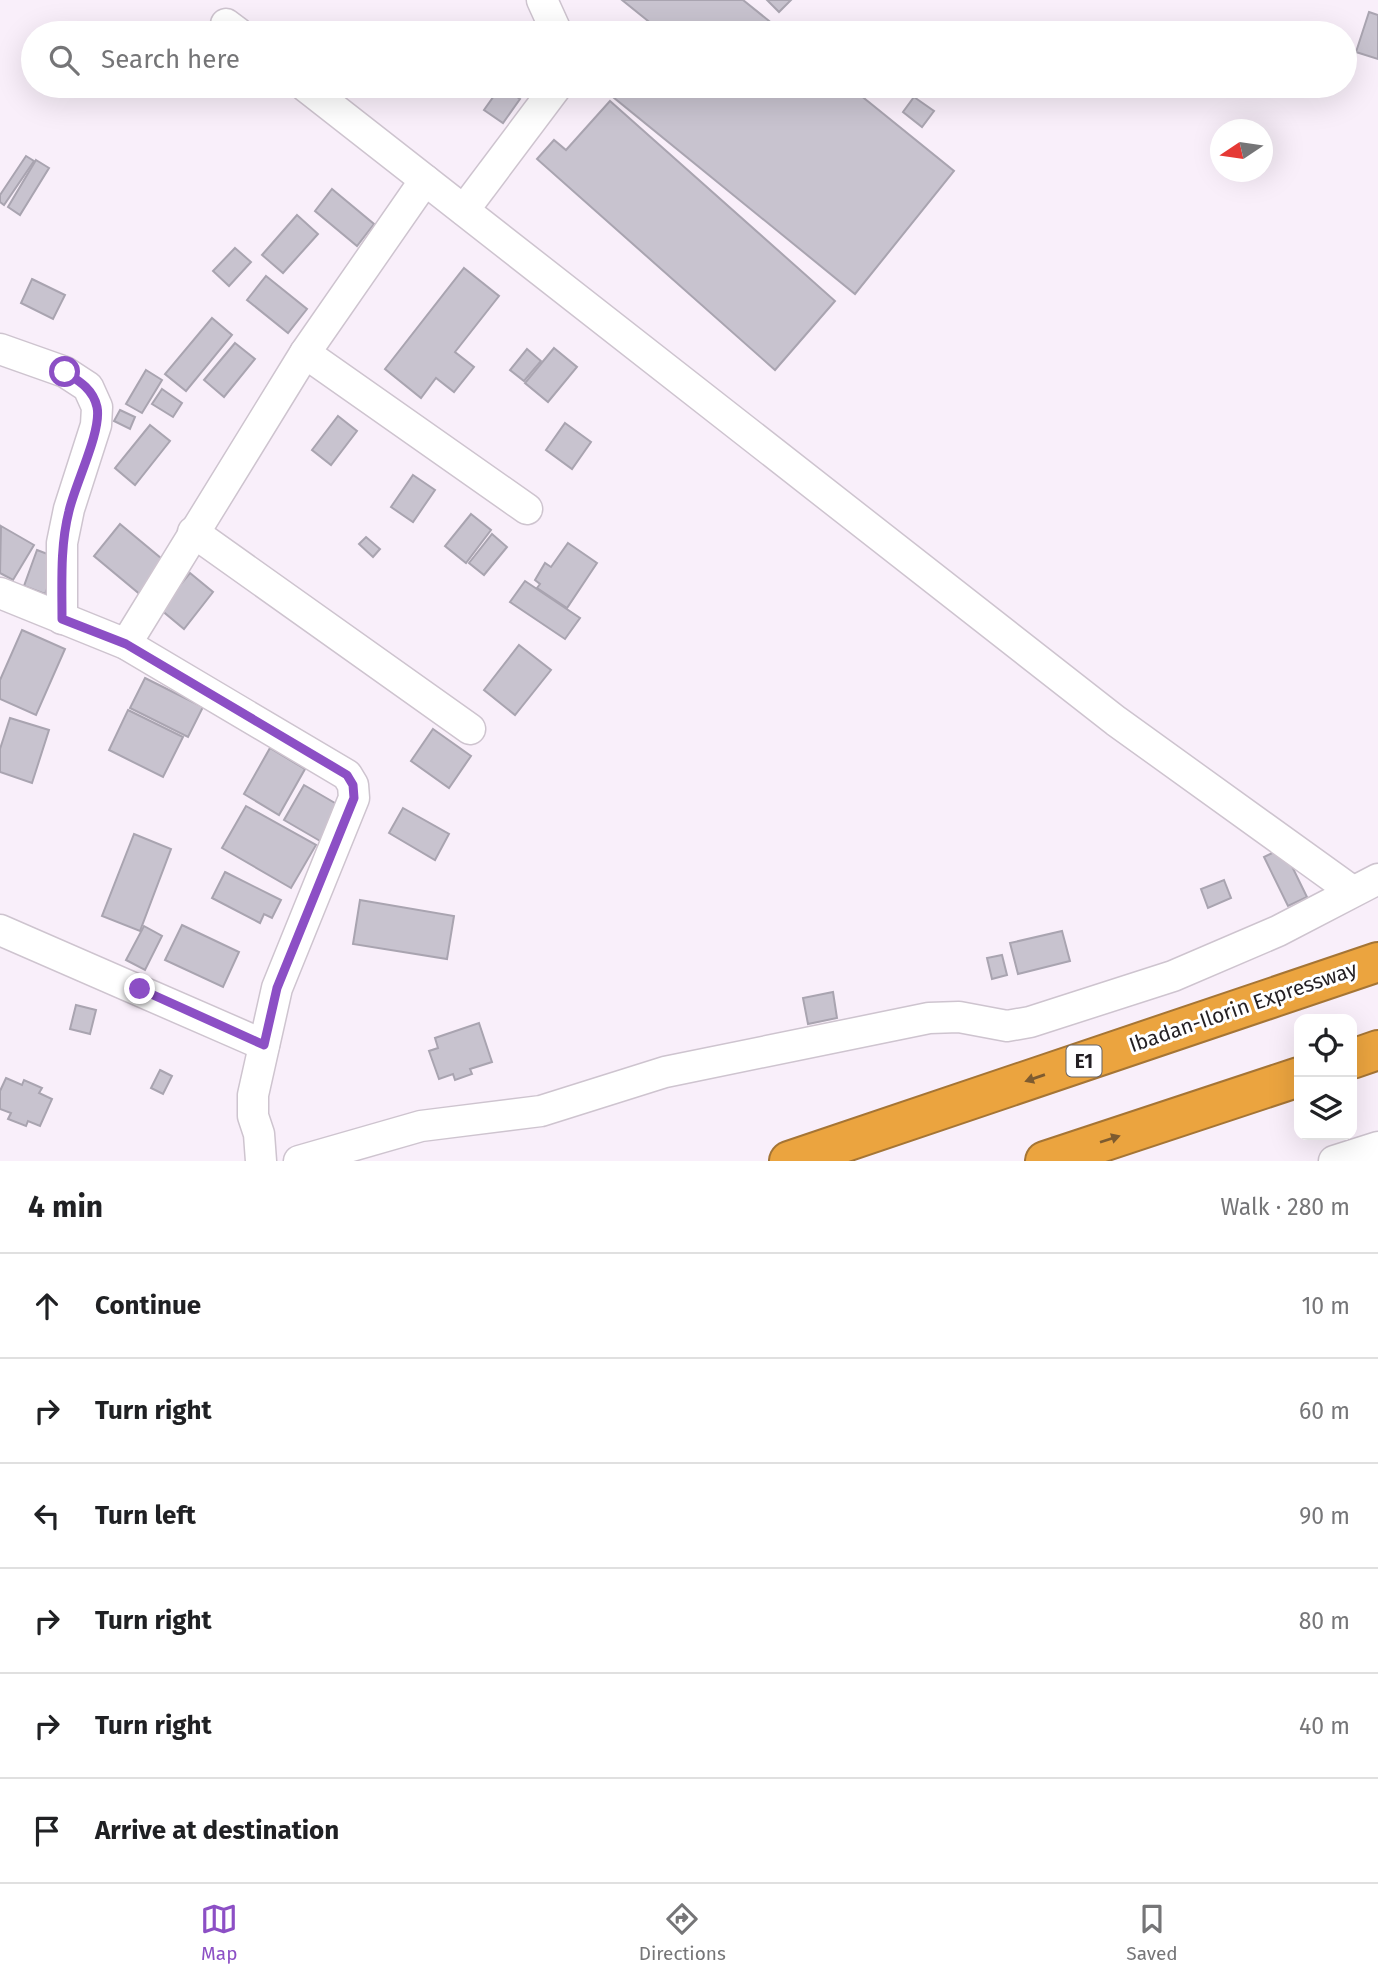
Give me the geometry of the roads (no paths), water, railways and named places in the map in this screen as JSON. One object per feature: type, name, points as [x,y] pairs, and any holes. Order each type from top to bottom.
[{"type":"highway","name":"Ibadan-Ilorin Expressway","points":[[789,1161],[1378,962]]},
{"type":"highway","points":[[1357,1057],[1378,1050]]},
{"type":"highway","points":[[1045,1161],[1296,1077]]},
{"type":"street","points":[[542,0],[552,21]]},
{"type":"street","points":[[299,1161],[421,1126],[541,1111],[665,1072],[929,1018],[959,1017],[1007,1026],[1030,1022],[1173,976],[1278,931],[1365,885],[1116,721],[320,98]]},
{"type":"street","points":[[464,210],[548,98]]},
{"type":"street","points":[[126,644],[305,353],[425,180]]},
{"type":"street","points":[[0,349],[65,372],[88,387],[97,407],[96,425],[69,509],[62,543],[62,619]]},
{"type":"street","points":[[305,353],[527,509]]},
{"type":"street","points":[[193,532],[470,729]]},
{"type":"street","points":[[0,593],[126,644],[347,775],[353,785],[354,798],[277,988],[253,1095],[253,1116],[259,1134],[261,1161]]},
{"type":"street","points":[[0,930],[264,1045]]},
{"type":"street","points":[[1334,1161],[1378,1147]]}]
